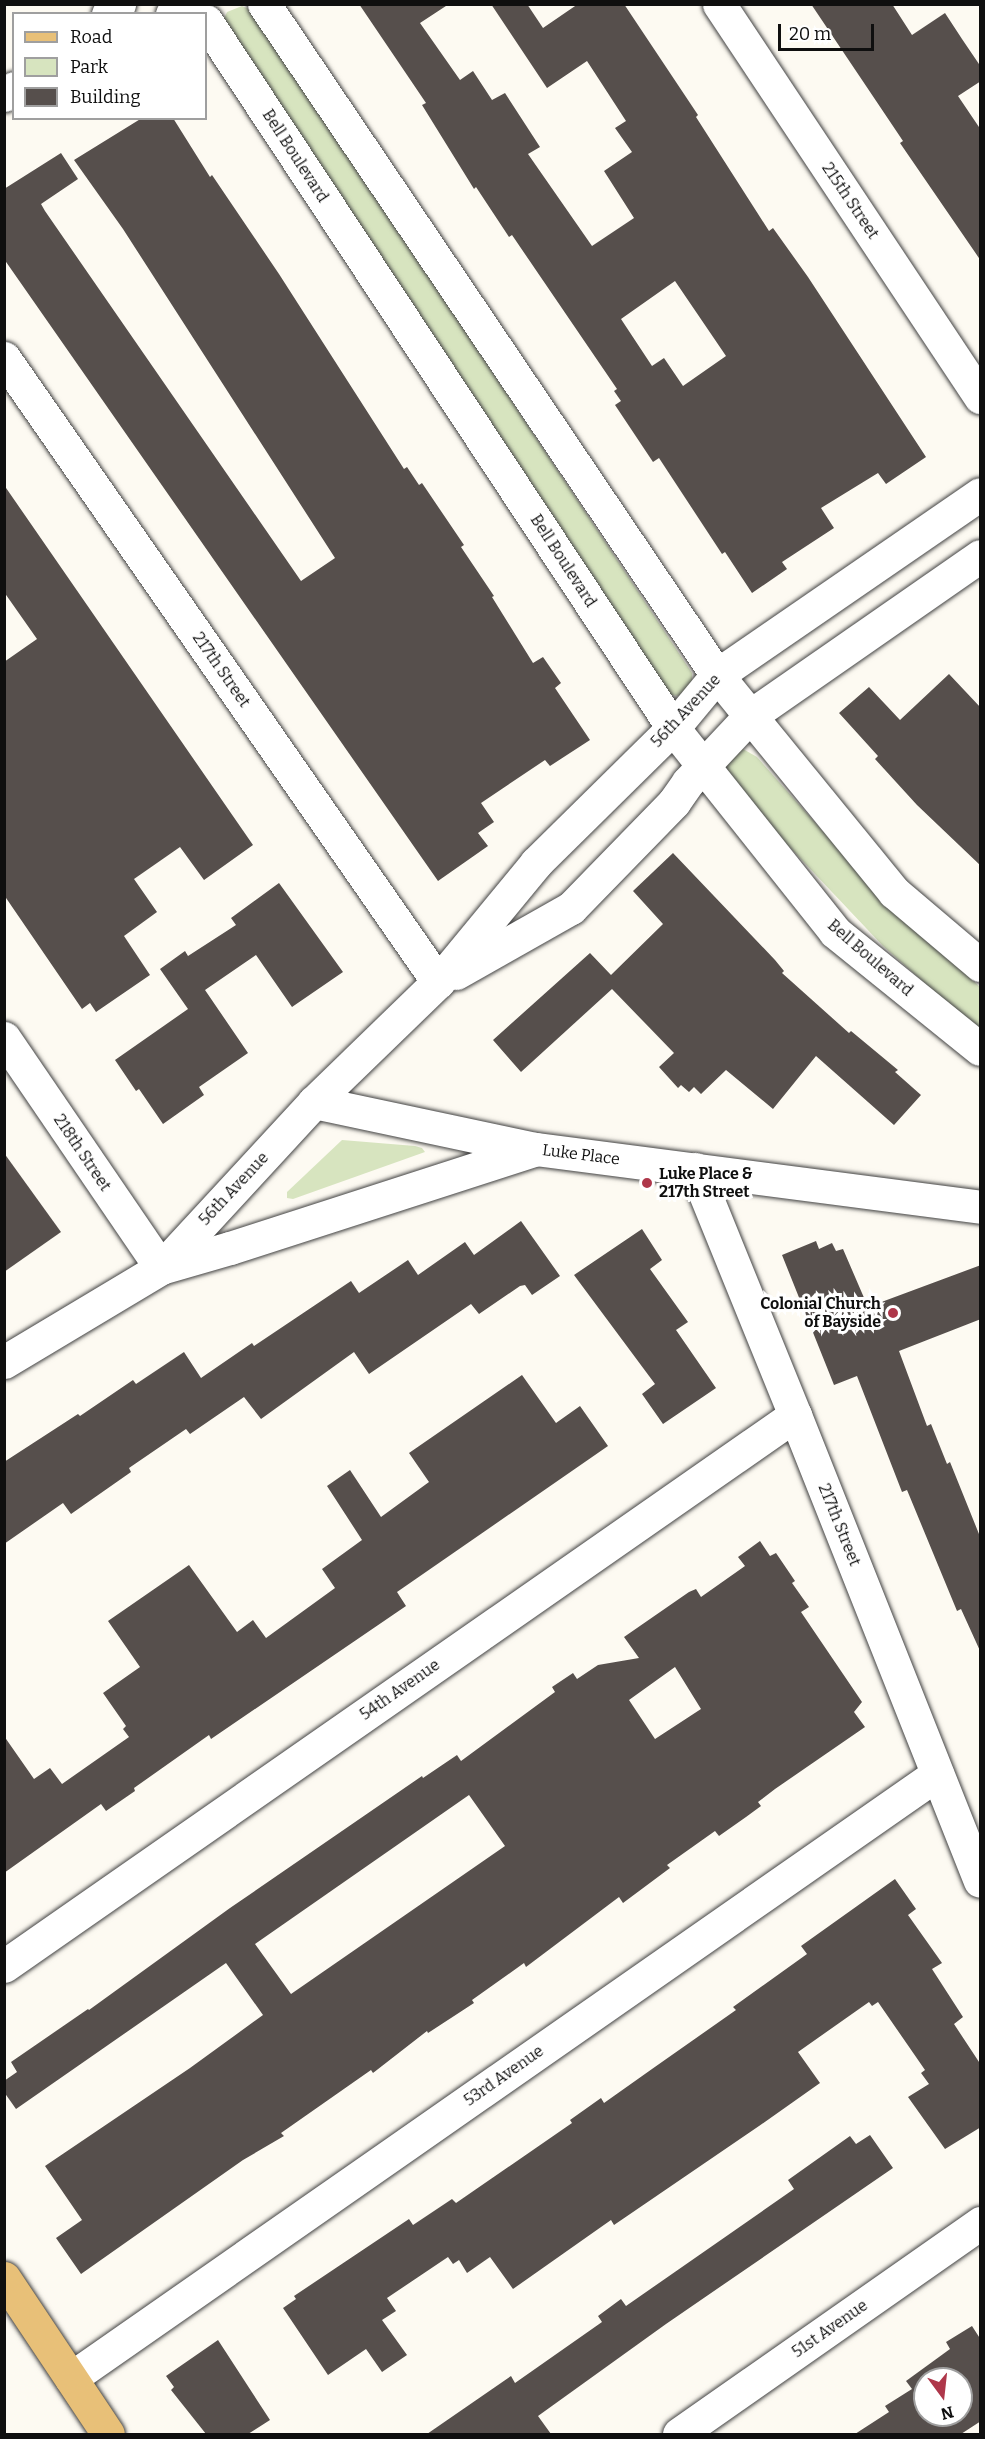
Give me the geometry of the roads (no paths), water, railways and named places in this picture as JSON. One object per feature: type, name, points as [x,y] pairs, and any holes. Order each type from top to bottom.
[{"type":"main road","points":[[4,2278],[108,2434]]},
{"type":"street","points":[[264,4],[717,675],[894,892],[981,965]]},
{"type":"street","name":"215th Street","points":[[719,4],[981,397]]},
{"type":"street","name":"Bell Boulevard","points":[[207,23],[673,728],[835,932],[981,1049]]},
{"type":"street","name":"217th Street","points":[[4,358],[438,982]]},
{"type":"street","name":"56th Avenue","points":[[4,1362],[160,1268],[314,1102],[438,982],[537,863],[673,728],[717,675],[981,494]]},
{"type":"street","name":"56th Avenue","points":[[438,982],[571,908],[674,802],[703,766],[750,716],[981,556]]},
{"type":"street","name":"218th Street","points":[[4,1038],[160,1268]]},
{"type":"street","points":[[314,1102],[536,1149]]},
{"type":"street","name":"Luke Place","points":[[160,1268],[231,1248],[536,1149],[981,1207]]},
{"type":"street","name":"217th Street","points":[[694,1170],[795,1415],[981,1881]]},
{"type":"street","name":"54th Avenue","points":[[4,1966],[795,1415]]},
{"type":"street","name":"53rd Avenue","points":[[70,2378],[937,1774]]},
{"type":"street","name":"51st Avenue","points":[[679,2434],[981,2223]]},
{"type":"place","name":"Luke Place & 217th Street","points":[[647,1183]]},
{"type":"place","name":"Colonial Church of Bayside","points":[[893,1313]]}]
